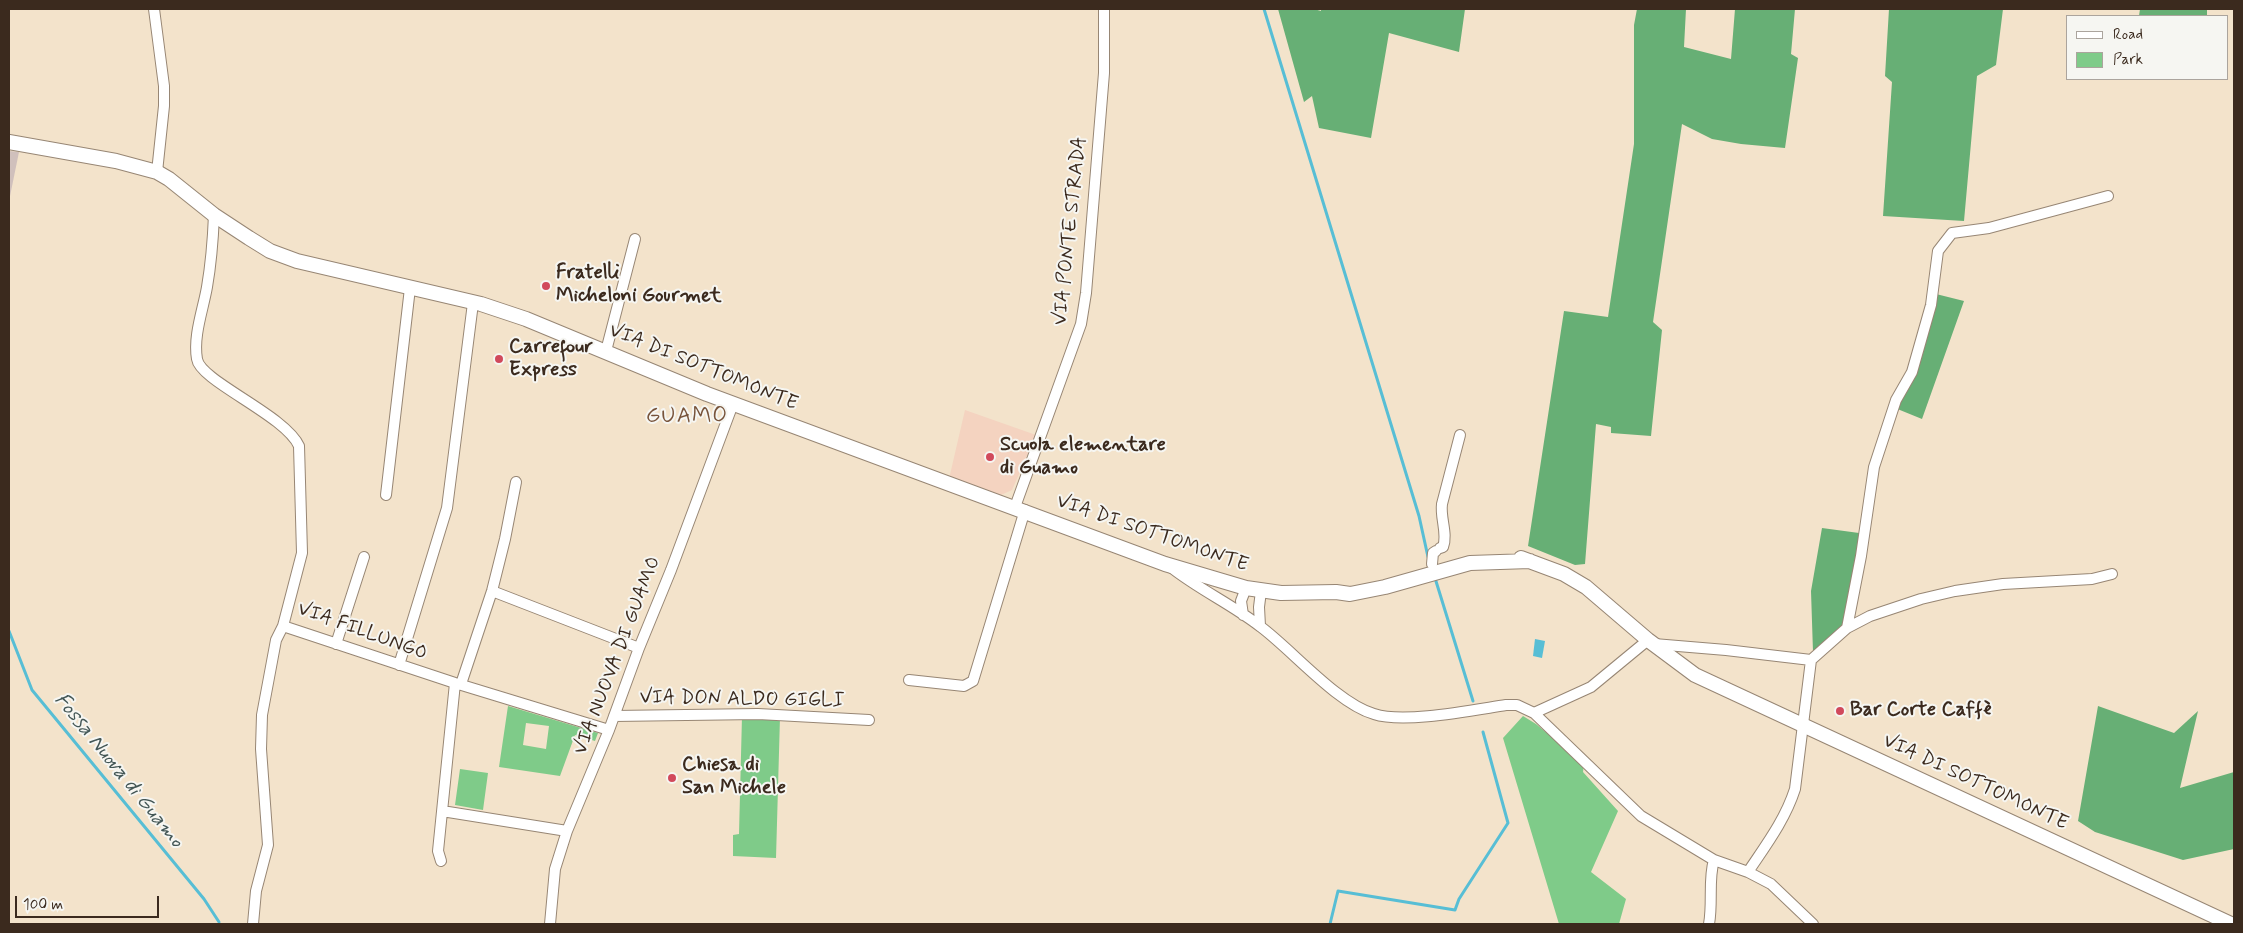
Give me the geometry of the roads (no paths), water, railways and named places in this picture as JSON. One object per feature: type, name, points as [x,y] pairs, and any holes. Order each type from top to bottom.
[{"type":"main road","name":"VIA DI SOTTOMONTE","points":[[9,142],[116,161],[157,172],[169,179],[214,215],[270,251],[297,261],[473,303],[526,319],[733,404],[1167,564],[1246,588],[1297,594],[1336,592],[1350,594],[1368,591],[1470,563],[1530,561]]},
{"type":"main road","name":"VIA DI SOTTOMONTE","points":[[1336,592],[1436,554],[1511,554],[1530,561],[1564,574],[1586,586],[1651,642],[1695,675],[2231,924]]},
{"type":"street","points":[[154,9],[164,86],[164,106],[157,172]]},
{"type":"street","name":"VIA PONTE STRADA","points":[[909,680],[964,686],[973,681],[1020,509],[1081,324],[1086,293],[1104,73],[1104,9]]},
{"type":"street","points":[[1847,628],[1861,556],[1874,467],[1896,400],[1912,372],[1931,305],[1938,251],[1952,233],[1989,228],[2108,196]]},
{"type":"street","name":"VIA FILLUNGO","points":[[214,215],[208,285],[196,358],[199,367],[205,374],[244,397],[291,434],[299,446],[302,553],[283,626],[458,684],[610,730]]},
{"type":"street","points":[[606,352],[636,240]]},
{"type":"street","points":[[386,495],[410,288]]},
{"type":"street","points":[[400,665],[446,508],[473,303]]},
{"type":"street","name":"VIA NUOVA DI GUAMO","points":[[550,924],[556,869],[568,832],[610,730],[639,648],[671,570],[733,404]]},
{"type":"street","points":[[1436,554],[1443,547],[1445,539],[1441,515],[1442,504],[1460,435]]},
{"type":"street","points":[[441,861],[438,851],[458,684],[492,591],[505,539],[516,482]]},
{"type":"street","points":[[336,644],[364,557]]},
{"type":"street","points":[[1167,564],[1185,578],[1260,626],[1346,700],[1374,714],[1389,717],[1435,715],[1506,705],[1517,705],[1534,713],[1641,816],[1714,860],[1748,872],[1771,884],[1813,924]]},
{"type":"street","points":[[1748,872],[1781,824],[1790,806],[1795,789],[1811,660],[1847,628],[1870,616],[1921,599],[1955,591],[2003,584],[2092,579],[2112,574]]},
{"type":"street","points":[[1243,615],[1242,601],[1246,588]]},
{"type":"street","points":[[492,591],[639,648]]},
{"type":"street","points":[[1260,626],[1259,607],[1262,591]]},
{"type":"street","points":[[252,924],[256,891],[268,846],[261,749],[262,715],[276,640],[283,626]]},
{"type":"street","points":[[1534,713],[1591,687],[1651,642],[1811,660]]},
{"type":"street","name":"VIA DON ALDO GIGLI","points":[[614,716],[758,714],[869,720]]},
{"type":"street","points":[[442,811],[568,832]]},
{"type":"street","points":[[1709,924],[1712,907],[1712,867],[1714,860]]},
{"type":"water","points":[[1535,639],[1545,641],[1542,658],[1533,656]]},
{"type":"waterway","points":[[1264,9],[1419,516],[1428,557]]},
{"type":"waterway","points":[[1435,578],[1473,701]]},
{"type":"waterway","name":"Fossa Nuova di Guamo","points":[[9,631],[32,690],[204,899],[219,922]]},
{"type":"waterway","points":[[1330,924],[1338,891],[1455,910],[1459,899],[1508,823],[1483,732]]},
{"type":"place","name":"Fratelli Micheloni Gourmet","points":[[546,286]]},
{"type":"place","name":"Carrefour Express","points":[[499,359]]},
{"type":"place","name":"Scuola elementare di Guamo","points":[[990,457]]},
{"type":"place","name":"Bar Corte Caffè","points":[[1840,711]]},
{"type":"place","name":"Chiesa di San Michele","points":[[672,778]]},
{"type":"district","name":"GUAMO","points":[[687,417]]}]
